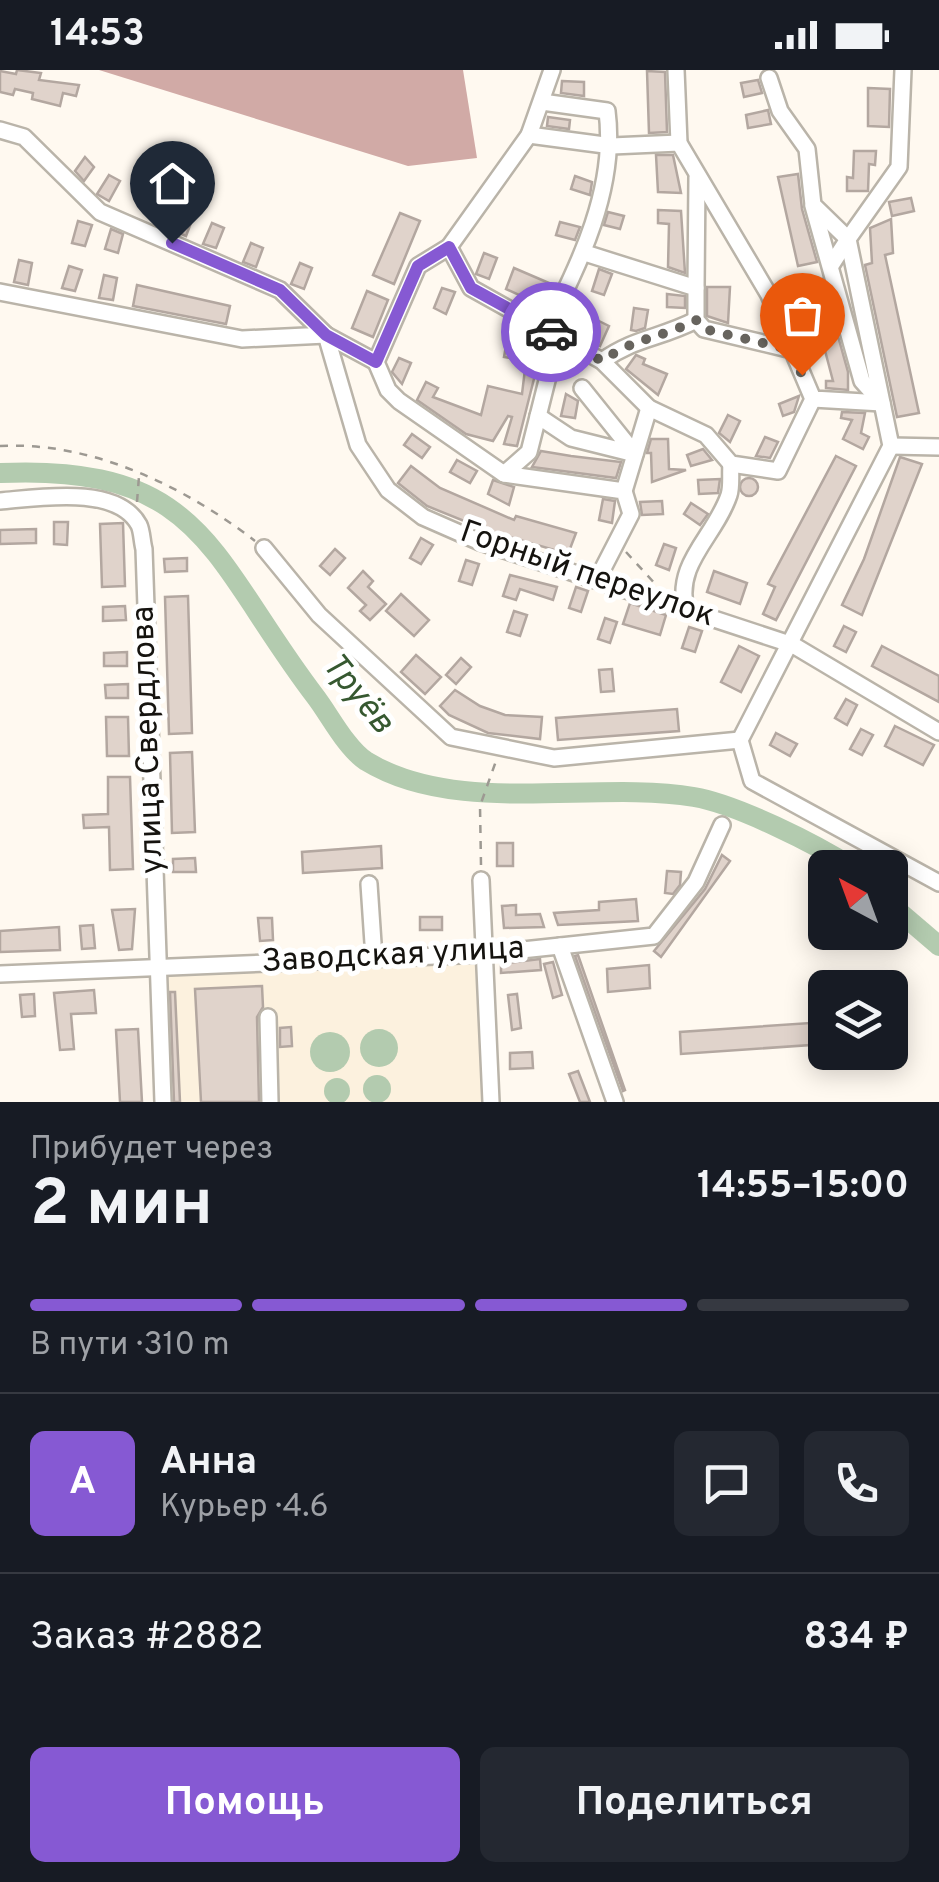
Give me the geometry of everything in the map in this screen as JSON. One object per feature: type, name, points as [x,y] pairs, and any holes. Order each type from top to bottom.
[{"type":"street","points":[[376,362],[418,266],[449,247],[529,135],[552,70]]},
{"type":"street","points":[[449,247],[471,288],[602,361],[649,408],[706,435],[731,464],[778,470],[813,399],[769,294],[679,143],[676,70]]},
{"type":"street","points":[[832,264],[899,167],[902,70]]},
{"type":"street","points":[[769,78],[780,110],[807,149],[813,205],[862,381],[882,402]]},
{"type":"street","points":[[504,474],[529,452],[552,333],[585,253],[612,146],[607,111],[542,102]]},
{"type":"street","points":[[0,130],[24,137],[100,212],[280,290],[326,335],[376,362],[388,390],[399,401],[504,474],[624,491]]},
{"type":"street","points":[[529,135],[612,146],[679,143]]},
{"type":"street","points":[[697,174],[696,320],[704,329],[792,350]]},
{"type":"street","points":[[813,205],[848,239],[891,446],[793,645],[740,740],[752,782],[939,883]]},
{"type":"street","points":[[585,253],[696,288]]},
{"type":"street","points":[[0,292],[242,339],[326,335]]},
{"type":"street","points":[[602,361],[632,340],[660,338],[696,320]]},
{"type":"street","name":"Горный переулок","points":[[326,335],[358,446],[388,490],[423,517],[480,542],[793,645],[939,732]]},
{"type":"street","points":[[582,388],[636,454]]},
{"type":"street","points":[[813,399],[882,402]]},
{"type":"street","points":[[597,580],[631,514],[624,491],[649,408]]},
{"type":"street","points":[[538,416],[572,438],[636,454]]},
{"type":"street","points":[[891,446],[939,447]]},
{"type":"street","points":[[686,610],[681,591],[688,566],[729,495],[731,464]]},
{"type":"street","name":"улица Свердлова","points":[[0,501],[74,496],[98,499],[122,510],[139,524],[144,549],[163,1102]]},
{"type":"street","points":[[264,548],[319,615],[451,738],[502,751],[554,758],[740,740]]},
{"type":"street","name":"Заводская улица","points":[[0,974],[484,954],[654,936],[696,882],[722,824]]},
{"type":"street","points":[[481,880],[491,1102]]},
{"type":"street","points":[[369,884],[374,958]]},
{"type":"street","points":[[560,946],[614,1102]]},
{"type":"street","points":[[268,1017],[270,1102]]},
{"type":"path","points":[[0,446],[39,444],[140,474],[191,497],[264,548]]},
{"type":"path","points":[[136,496],[140,474]]},
{"type":"path","points":[[619,536],[634,564],[658,587]]},
{"type":"path","points":[[481,880],[480,806],[486,778],[502,751]]},
{"type":"shaded area","points":[[99,70],[463,70],[477,158],[408,166]]},
{"type":"shaded area","points":[[475,963],[482,1102],[170,1102],[163,975]]},
{"type":"shaded area","points":[[379,1029],[393,1034],[398,1048],[393,1062],[379,1067],[365,1062],[360,1048],[365,1034]]},
{"type":"shaded area","points":[[330,1032],[344,1038],[350,1052],[344,1066],[330,1072],[316,1066],[310,1052],[316,1038]]},
{"type":"shaded area","points":[[372,1076],[382,1076],[390,1084],[390,1094],[382,1102],[372,1102],[364,1094],[364,1084]]},
{"type":"shaded area","points":[[332,1079],[342,1079],[349,1086],[349,1096],[343,1102],[331,1102],[325,1096],[325,1086]]},
{"type":"building","points":[[17,70],[41,73],[39,80],[79,85],[76,96],[63,93],[60,106],[32,99],[33,93],[15,89],[13,95],[0,92],[0,71],[16,74]]},
{"type":"building","points":[[647,71],[665,72],[667,132],[649,133]]},
{"type":"building","points":[[758,80],[762,93],[744,97],[741,83]]},
{"type":"building","points":[[562,81],[584,82],[584,96],[561,93]]},
{"type":"building","points":[[868,88],[890,89],[889,127],[868,126]]},
{"type":"building","points":[[768,110],[771,124],[748,128],[746,115]]},
{"type":"building","points":[[548,117],[570,120],[569,129],[547,126]]},
{"type":"building","points":[[854,151],[876,151],[875,165],[869,164],[868,191],[847,191],[847,177],[853,178]]},
{"type":"building","points":[[656,155],[673,155],[681,193],[658,192]]},
{"type":"building","points":[[85,157],[94,167],[84,181],[75,171]]},
{"type":"building","points":[[798,174],[802,209],[817,262],[798,266],[778,177]]},
{"type":"building","points":[[109,175],[120,181],[109,201],[97,194]]},
{"type":"building","points":[[575,176],[592,182],[590,195],[571,189]]},
{"type":"building","points":[[911,198],[914,211],[892,216],[889,202]]},
{"type":"building","points":[[162,201],[194,215],[186,236],[154,222]]},
{"type":"building","points":[[658,210],[681,211],[685,273],[668,267],[669,224],[658,223]]},
{"type":"building","points":[[608,212],[624,216],[620,229],[604,225]]},
{"type":"building","points":[[400,213],[420,221],[394,284],[373,275]]},
{"type":"building","points":[[891,219],[893,253],[885,255],[919,413],[897,417],[865,265],[872,263],[870,228]]},
{"type":"building","points":[[78,221],[92,225],[85,246],[72,243]]},
{"type":"building","points":[[560,222],[580,227],[575,240],[556,235]]},
{"type":"building","points":[[212,223],[224,228],[216,248],[203,244]]},
{"type":"building","points":[[111,229],[123,234],[118,253],[105,249]]},
{"type":"building","points":[[251,243],[263,248],[256,267],[243,262]]},
{"type":"building","points":[[484,253],[497,258],[489,279],[476,274]]},
{"type":"building","points":[[19,260],[32,263],[28,285],[14,282]]},
{"type":"building","points":[[300,263],[312,268],[304,289],[291,284]]},
{"type":"building","points":[[69,266],[82,270],[75,291],[62,288]]},
{"type":"building","points":[[514,268],[549,283],[541,305],[506,289]]},
{"type":"building","points":[[599,269],[612,274],[604,295],[592,291]]},
{"type":"building","points":[[104,275],[117,278],[113,300],[99,298]]},
{"type":"building","points":[[822,279],[848,372],[848,390],[826,388],[826,381],[833,381],[807,282]]},
{"type":"building","points":[[137,285],[230,306],[226,324],[133,306]]},
{"type":"building","points":[[707,287],[730,287],[728,323],[707,316]]},
{"type":"building","points":[[442,288],[455,292],[446,314],[434,308]]},
{"type":"building","points":[[367,291],[388,300],[373,337],[352,328]]},
{"type":"building","points":[[667,294],[685,296],[685,308],[667,307]]},
{"type":"building","points":[[571,305],[580,310],[570,330],[561,325]]},
{"type":"building","points":[[634,308],[648,310],[645,328],[636,331],[631,330]]},
{"type":"building","points":[[597,320],[609,326],[600,346],[588,340]]},
{"type":"building","points":[[508,335],[522,337],[520,347],[541,351],[517,446],[504,444],[512,417],[508,416],[493,441],[466,434],[417,400],[426,382],[438,388],[433,397],[481,415],[488,386],[522,394],[526,361],[504,357]]},
{"type":"building","points":[[636,355],[645,359],[643,364],[667,374],[658,395],[626,369]]},
{"type":"building","points":[[399,358],[411,363],[402,384],[392,372]]},
{"type":"building","points":[[566,394],[578,401],[575,418],[561,416]]},
{"type":"building","points":[[799,396],[794,412],[783,416],[779,404]]},
{"type":"building","points":[[842,412],[865,413],[861,433],[869,437],[863,449],[843,439],[852,420],[841,418]]},
{"type":"building","points":[[728,415],[740,421],[730,442],[719,433]]},
{"type":"building","points":[[412,434],[430,447],[422,458],[404,445]]},
{"type":"building","points":[[765,437],[778,442],[770,458],[756,456]]},
{"type":"building","points":[[651,439],[668,439],[669,469],[686,470],[652,482],[651,453],[647,453]]},
{"type":"building","points":[[703,449],[712,460],[691,466],[687,455]]},
{"type":"building","points":[[541,451],[621,462],[616,478],[532,467]]},
{"type":"building","points":[[836,456],[856,466],[776,620],[763,614],[775,587],[768,584]]},
{"type":"building","points":[[900,457],[922,464],[862,615],[842,605],[864,559]]},
{"type":"building","points":[[457,460],[477,471],[470,483],[450,472]]},
{"type":"building","points":[[411,466],[440,488],[514,520],[516,516],[576,533],[568,554],[489,531],[427,506],[398,483]]},
{"type":"building","points":[[749,478],[758,487],[749,496],[740,487]]},
{"type":"building","points":[[720,479],[718,493],[699,494],[698,480]]},
{"type":"building","points":[[493,480],[514,487],[509,505],[488,494]]},
{"type":"building","points":[[603,499],[615,501],[612,523],[599,520]]},
{"type":"building","points":[[662,501],[663,514],[642,515],[640,502]]},
{"type":"building","points":[[691,503],[708,514],[700,525],[684,514]]},
{"type":"building","points":[[54,522],[68,522],[67,545],[54,544]]},
{"type":"building","points":[[123,523],[125,586],[102,587],[100,524]]},
{"type":"building","points":[[36,529],[36,543],[0,544],[0,530]]},
{"type":"building","points":[[421,538],[433,545],[421,564],[410,558]]},
{"type":"building","points":[[664,544],[676,548],[669,570],[656,565]]},
{"type":"building","points":[[335,549],[345,558],[330,575],[320,566]]},
{"type":"building","points":[[187,558],[187,571],[165,572],[164,559]]},
{"type":"building","points":[[466,560],[479,564],[472,585],[459,581]]},
{"type":"building","points":[[363,571],[373,581],[368,587],[386,604],[370,620],[360,611],[366,605],[348,588]]},
{"type":"building","points":[[714,571],[747,583],[740,604],[707,592]]},
{"type":"building","points":[[510,575],[557,587],[553,600],[520,589],[516,600],[503,596]]},
{"type":"building","points":[[576,587],[588,591],[581,612],[569,608]]},
{"type":"building","points":[[401,594],[429,620],[414,636],[386,611]]},
{"type":"building","points":[[188,596],[192,733],[169,734],[165,597]]},
{"type":"building","points":[[630,603],[666,615],[660,635],[623,624]]},
{"type":"building","points":[[125,606],[126,620],[103,621],[103,607]]},
{"type":"building","points":[[514,611],[527,615],[520,636],[507,632]]},
{"type":"building","points":[[605,618],[617,622],[610,643],[598,639]]},
{"type":"building","points":[[844,626],[856,632],[846,652],[834,646]]},
{"type":"building","points":[[689,627],[702,631],[695,652],[682,648]]},
{"type":"building","points":[[739,646],[759,656],[741,692],[721,682]]},
{"type":"building","points":[[882,646],[939,676],[939,702],[872,666]]},
{"type":"building","points":[[127,652],[127,666],[104,666],[104,653]]},
{"type":"building","points":[[416,655],[441,677],[425,694],[401,672]]},
{"type":"building","points":[[461,658],[471,667],[456,684],[446,675]]},
{"type":"building","points":[[612,669],[614,691],[601,692],[599,670]]},
{"type":"building","points":[[128,684],[128,698],[106,698],[105,685]]},
{"type":"building","points":[[455,690],[480,706],[505,715],[542,717],[540,739],[488,733],[449,715],[440,706]]},
{"type":"building","points":[[846,699],[857,705],[847,725],[835,718]]},
{"type":"building","points":[[677,709],[679,731],[558,740],[556,718]]},
{"type":"building","points":[[106,717],[128,717],[129,756],[107,756]]},
{"type":"building","points":[[895,726],[934,745],[923,765],[885,746]]},
{"type":"building","points":[[861,729],[873,735],[862,755],[850,749]]},
{"type":"building","points":[[776,733],[797,744],[790,756],[770,745]]},
{"type":"building","points":[[192,752],[195,832],[172,833],[170,753]]},
{"type":"building","points":[[108,777],[130,777],[133,869],[110,870],[109,827],[84,828],[83,815],[108,814]]},
{"type":"building","points":[[497,843],[513,843],[513,866],[497,866]]},
{"type":"building","points":[[381,846],[382,868],[303,873],[302,852]]},
{"type":"building","points":[[722,855],[730,861],[661,957],[654,951],[705,889]]},
{"type":"building","points":[[195,858],[196,872],[173,872],[173,859]]},
{"type":"building","points":[[667,871],[681,872],[680,885],[673,894],[665,893]]},
{"type":"building","points":[[636,899],[638,921],[558,925],[554,913],[599,910],[599,902]]},
{"type":"building","points":[[516,905],[516,915],[540,914],[544,927],[504,928],[502,906]]},
{"type":"building","points":[[135,909],[132,949],[119,950],[112,910]]},
{"type":"building","points":[[420,917],[442,917],[442,930],[420,930]]},
{"type":"building","points":[[258,918],[272,918],[273,940],[260,941]]},
{"type":"building","points":[[93,925],[95,948],[82,949],[80,926]]},
{"type":"building","points":[[59,927],[60,950],[0,952],[0,931]]},
{"type":"building","points":[[578,955],[625,1090],[623,1091],[575,956]]},
{"type":"building","points":[[540,959],[541,970],[501,973],[501,964]]},
{"type":"building","points":[[553,962],[562,995],[553,998],[544,964]]},
{"type":"building","points":[[649,965],[650,988],[608,992],[607,969]]},
{"type":"building","points":[[262,986],[263,1007],[257,1017],[259,1102],[201,1102],[195,989]]},
{"type":"building","points":[[94,990],[96,1013],[71,1014],[74,1049],[60,1050],[54,993]]},
{"type":"building","points":[[170,992],[175,992],[180,1102],[174,1102]]},
{"type":"building","points":[[34,994],[35,1016],[22,1017],[20,995]]},
{"type":"building","points":[[517,994],[521,1028],[512,1030],[508,995]]},
{"type":"building","points":[[808,1023],[808,1045],[681,1054],[680,1032]]},
{"type":"building","points":[[291,1027],[292,1046],[280,1047],[280,1028]]},
{"type":"building","points":[[138,1029],[142,1102],[120,1102],[116,1030]]},
{"type":"building","points":[[532,1052],[533,1068],[510,1069],[510,1053]]},
{"type":"building","points":[[578,1071],[590,1102],[580,1102],[569,1074]]},
{"type":"waterway","name":"Труёв","points":[[0,473],[68,474],[121,485],[162,503],[195,529],[223,562],[352,748],[366,761],[402,778],[483,793],[613,792],[694,797],[775,826],[822,850]]},
{"type":"waterway","name":"Труёв","points":[[908,919],[939,946]]},
{"type":"way so far","points":[[551,332],[602,361],[632,340],[660,338],[696,320],[704,329],[792,350],[802,375]]},
{"type":"route","points":[[172,243],[280,290],[326,335],[376,362],[418,266],[449,247],[471,288],[551,332]]}]
